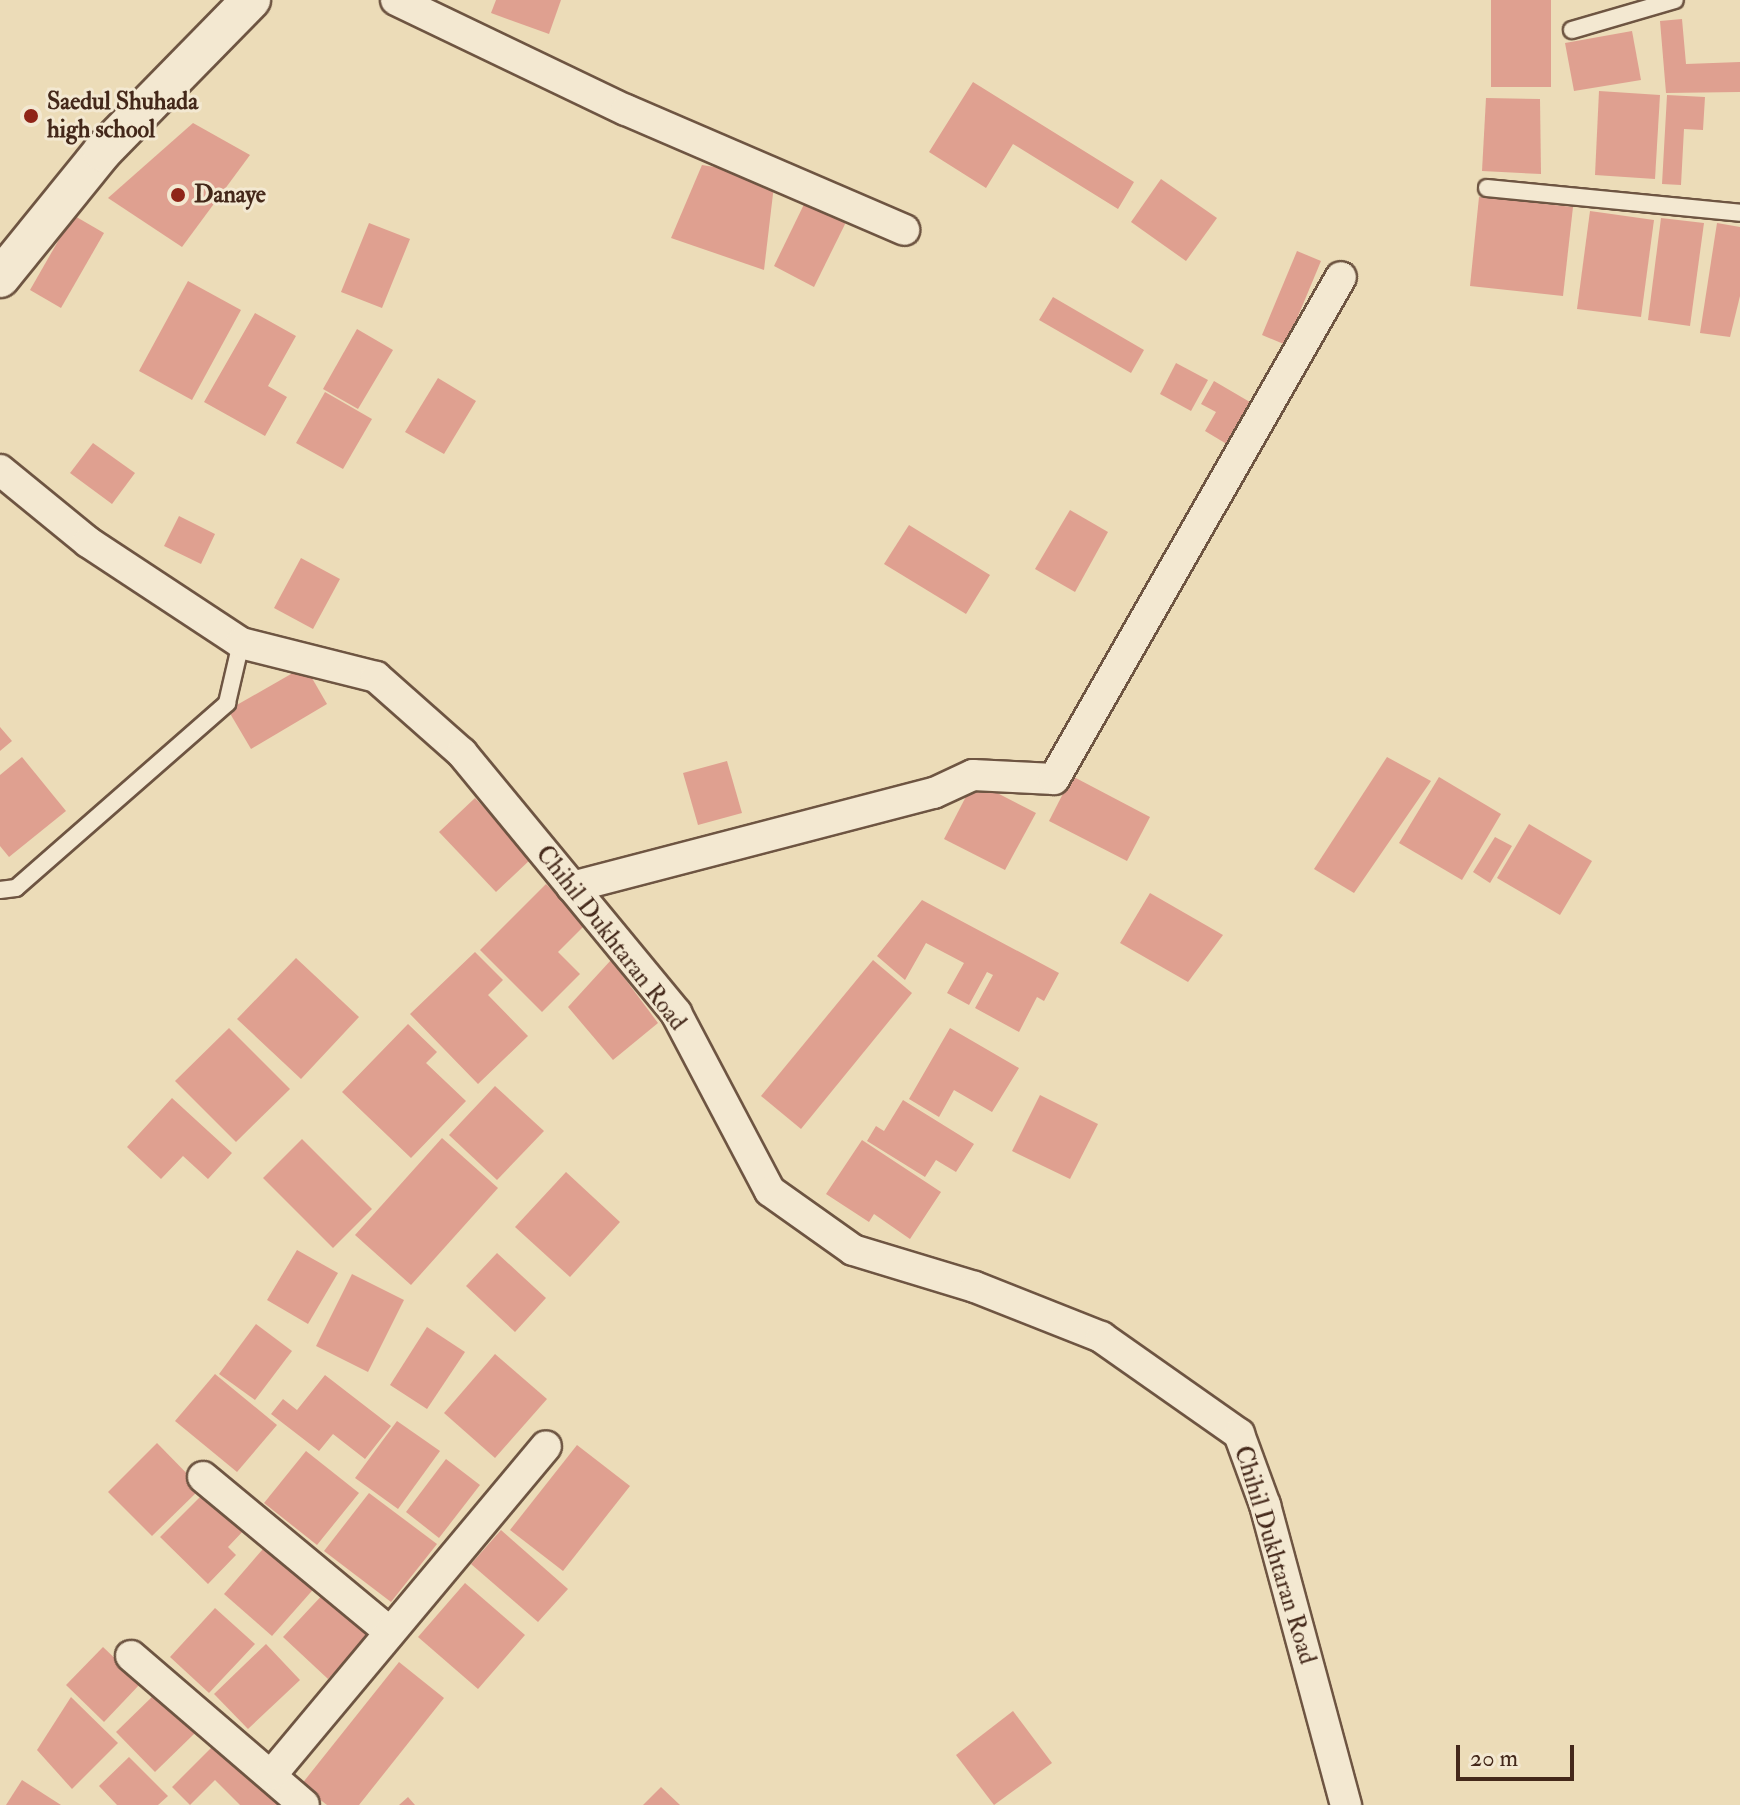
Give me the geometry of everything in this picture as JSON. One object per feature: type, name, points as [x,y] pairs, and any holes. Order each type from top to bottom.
[{"type":"street","points":[[0,278],[102,152],[251,0]]},
{"type":"street","points":[[396,0],[626,110],[904,230]]},
{"type":"street","points":[[572,887],[934,793],[973,775],[1054,779],[1341,277]]},
{"type":"street","name":"Chihil Dukhtaran Road","points":[[0,470],[88,542],[241,643],[376,677],[462,753],[676,1013],[770,1191],[853,1250],[975,1287],[1101,1337],[1239,1434],[1265,1505],[1346,1805]]},
{"type":"street","points":[[272,1774],[546,1446]]},
{"type":"street","points":[[203,1477],[390,1632]]},
{"type":"street","points":[[131,1656],[272,1774],[304,1805]]},
{"type":"lane","points":[[1572,30],[1675,0]]},
{"type":"lane","points":[[1487,188],[1740,213]]},
{"type":"lane","points":[[0,890],[16,888],[227,703],[241,643]]},
{"type":"building","points":[[496,0],[561,0],[549,34],[491,13]]},
{"type":"building","points":[[1491,0],[1551,0],[1551,87],[1491,87]]},
{"type":"building","points":[[1682,19],[1686,64],[1740,62],[1740,92],[1666,93],[1660,21]]},
{"type":"building","points":[[1632,31],[1641,80],[1574,91],[1565,43]]},
{"type":"building","points":[[973,82],[1134,182],[1118,209],[1013,144],[986,188],[929,152]]},
{"type":"building","points":[[1599,91],[1660,95],[1655,179],[1595,175]]},
{"type":"building","points":[[1667,95],[1705,97],[1703,130],[1684,129],[1681,185],[1662,184]]},
{"type":"building","points":[[1486,98],[1540,99],[1541,174],[1482,171]]},
{"type":"building","points":[[193,123],[250,155],[182,247],[108,198]]},
{"type":"building","points":[[702,165],[775,177],[764,270],[671,238]]},
{"type":"building","points":[[1161,179],[1217,218],[1186,261],[1131,222]]},
{"type":"building","points":[[810,192],[851,212],[814,287],[774,266]]},
{"type":"building","points":[[1479,197],[1573,207],[1563,296],[1470,286]]},
{"type":"building","points":[[1590,211],[1654,220],[1641,317],[1577,309]]},
{"type":"building","points":[[73,215],[104,233],[61,308],[30,290]]},
{"type":"building","points":[[1661,218],[1704,223],[1690,326],[1648,320]]},
{"type":"building","points":[[369,223],[410,239],[382,308],[341,292]]},
{"type":"building","points":[[1717,223],[1740,227],[1740,296],[1730,337],[1700,333]]},
{"type":"building","points":[[1297,251],[1321,261],[1286,345],[1262,335]]},
{"type":"building","points":[[188,281],[241,310],[192,400],[139,371]]},
{"type":"building","points":[[1053,297],[1144,350],[1131,373],[1039,320]]},
{"type":"building","points":[[255,313],[296,336],[268,386],[287,397],[265,436],[204,402]]},
{"type":"building","points":[[357,329],[393,350],[358,409],[323,389]]},
{"type":"building","points":[[1176,363],[1208,380],[1191,411],[1160,394]]},
{"type":"building","points":[[438,378],[476,401],[444,454],[405,432]]},
{"type":"building","points":[[1214,381],[1255,405],[1230,446],[1205,431],[1216,412],[1201,404]]},
{"type":"building","points":[[325,392],[372,419],[343,469],[296,443]]},
{"type":"building","points":[[93,443],[135,473],[112,504],[70,473]]},
{"type":"building","points":[[1070,510],[1108,532],[1075,592],[1035,569]]},
{"type":"building","points":[[179,516],[215,534],[201,564],[164,546]]},
{"type":"building","points":[[909,525],[990,575],[966,614],[884,564]]},
{"type":"building","points":[[301,558],[340,579],[313,629],[274,608]]},
{"type":"building","points":[[305,666],[327,704],[251,749],[228,710]]},
{"type":"building","points":[[0,727],[12,741],[0,751]]},
{"type":"building","points":[[22,757],[66,811],[9,857],[0,846],[0,775]]},
{"type":"building","points":[[1387,757],[1431,781],[1354,893],[1314,869]]},
{"type":"building","points":[[727,761],[742,813],[698,825],[683,773]]},
{"type":"building","points":[[1072,776],[1150,817],[1127,861],[1049,821]]},
{"type":"building","points":[[1439,777],[1501,814],[1462,880],[1399,843]]},
{"type":"building","points":[[974,781],[1036,813],[1005,870],[944,839]]},
{"type":"building","points":[[475,798],[532,858],[496,892],[439,832]]},
{"type":"building","points":[[1529,824],[1592,861],[1560,915],[1497,878]]},
{"type":"building","points":[[1495,837],[1512,846],[1490,883],[1473,872]]},
{"type":"building","points":[[546,884],[586,924],[558,952],[580,974],[542,1012],[480,950]]},
{"type":"building","points":[[1150,893],[1223,935],[1188,982],[1120,943]]},
{"type":"building","points":[[922,900],[1059,973],[1044,1001],[1037,997],[1019,1032],[975,1008],[993,975],[987,972],[969,1005],[947,993],[964,963],[926,943],[905,980],[877,956]]},
{"type":"building","points":[[475,952],[503,980],[488,995],[528,1036],[478,1084],[410,1014]]},
{"type":"building","points":[[296,958],[359,1017],[301,1079],[237,1019]]},
{"type":"building","points":[[611,960],[658,1023],[613,1060],[568,1007]]},
{"type":"building","points":[[873,960],[912,993],[801,1129],[761,1096]]},
{"type":"building","points":[[408,1024],[437,1052],[426,1063],[466,1101],[411,1158],[342,1092]]},
{"type":"building","points":[[229,1028],[290,1089],[236,1142],[175,1081]]},
{"type":"building","points":[[950,1028],[1019,1068],[992,1112],[954,1090],[939,1117],[909,1099]]},
{"type":"building","points":[[495,1086],[544,1131],[497,1180],[449,1135]]},
{"type":"building","points":[[1040,1095],[1098,1124],[1070,1179],[1012,1151]]},
{"type":"building","points":[[172,1098],[232,1153],[208,1179],[183,1156],[161,1179],[127,1147]]},
{"type":"building","points":[[903,1100],[974,1144],[956,1172],[936,1160],[925,1177],[867,1141],[876,1126],[884,1131]]},
{"type":"building","points":[[442,1138],[498,1188],[411,1285],[355,1235]]},
{"type":"building","points":[[302,1139],[372,1209],[333,1248],[263,1178]]},
{"type":"building","points":[[862,1140],[941,1192],[910,1239],[874,1214],[869,1222],[826,1194]]},
{"type":"building","points":[[566,1172],[620,1222],[570,1277],[515,1227]]},
{"type":"building","points":[[297,1250],[338,1273],[308,1324],[267,1300]]},
{"type":"building","points":[[497,1253],[546,1298],[515,1332],[466,1286]]},
{"type":"building","points":[[352,1274],[404,1300],[368,1372],[316,1346]]},
{"type":"building","points":[[256,1324],[292,1351],[255,1400],[219,1374]]},
{"type":"building","points":[[427,1327],[465,1352],[427,1409],[390,1385]]},
{"type":"building","points":[[495,1354],[547,1399],[495,1458],[444,1413]]},
{"type":"building","points":[[215,1374],[277,1425],[237,1472],[175,1421]]},
{"type":"building","points":[[325,1375],[391,1426],[365,1459],[333,1434],[319,1451],[271,1414],[283,1399],[297,1410]]},
{"type":"building","points":[[397,1421],[440,1451],[398,1509],[355,1478]]},
{"type":"building","points":[[157,1443],[201,1488],[152,1536],[108,1492]]},
{"type":"building","points":[[577,1445],[630,1486],[563,1571],[510,1530]]},
{"type":"building","points":[[306,1451],[359,1493],[317,1545],[264,1503]]},
{"type":"building","points":[[446,1459],[480,1485],[439,1538],[406,1512]]},
{"type":"building","points":[[206,1491],[245,1529],[228,1547],[236,1555],[208,1584],[160,1537]]},
{"type":"building","points":[[369,1493],[437,1544],[391,1602],[324,1551]]},
{"type":"building","points":[[501,1530],[568,1589],[538,1622],[471,1564]]},
{"type":"building","points":[[269,1542],[318,1584],[272,1636],[224,1594]]},
{"type":"building","points":[[465,1583],[525,1635],[478,1689],[418,1637]]},
{"type":"building","points":[[327,1590],[372,1632],[328,1679],[283,1637]]},
{"type":"building","points":[[215,1608],[255,1644],[209,1693],[170,1657]]},
{"type":"building","points":[[266,1644],[300,1680],[248,1729],[214,1694]]},
{"type":"building","points":[[103,1647],[141,1683],[104,1722],[66,1685]]},
{"type":"building","points":[[399,1662],[444,1698],[359,1805],[327,1805],[301,1785]]},
{"type":"building","points":[[156,1693],[195,1733],[155,1772],[116,1732]]},
{"type":"building","points":[[71,1697],[118,1743],[72,1789],[37,1750]]},
{"type":"building","points":[[1013,1711],[1052,1763],[994,1805],[956,1755]]},
{"type":"building","points":[[218,1741],[283,1805],[240,1805],[215,1780],[190,1805],[172,1787]]},
{"type":"building","points":[[129,1757],[168,1796],[158,1805],[117,1805],[99,1786]]},
{"type":"building","points":[[22,1780],[61,1805],[6,1805]]},
{"type":"building","points":[[661,1787],[680,1805],[643,1805]]},
{"type":"building","points":[[408,1797],[415,1805],[399,1805]]},
{"type":"place","name":"Saedul Shuhada high school","points":[[31,116]]},
{"type":"place","name":"Danaye","points":[[178,195]]}]
